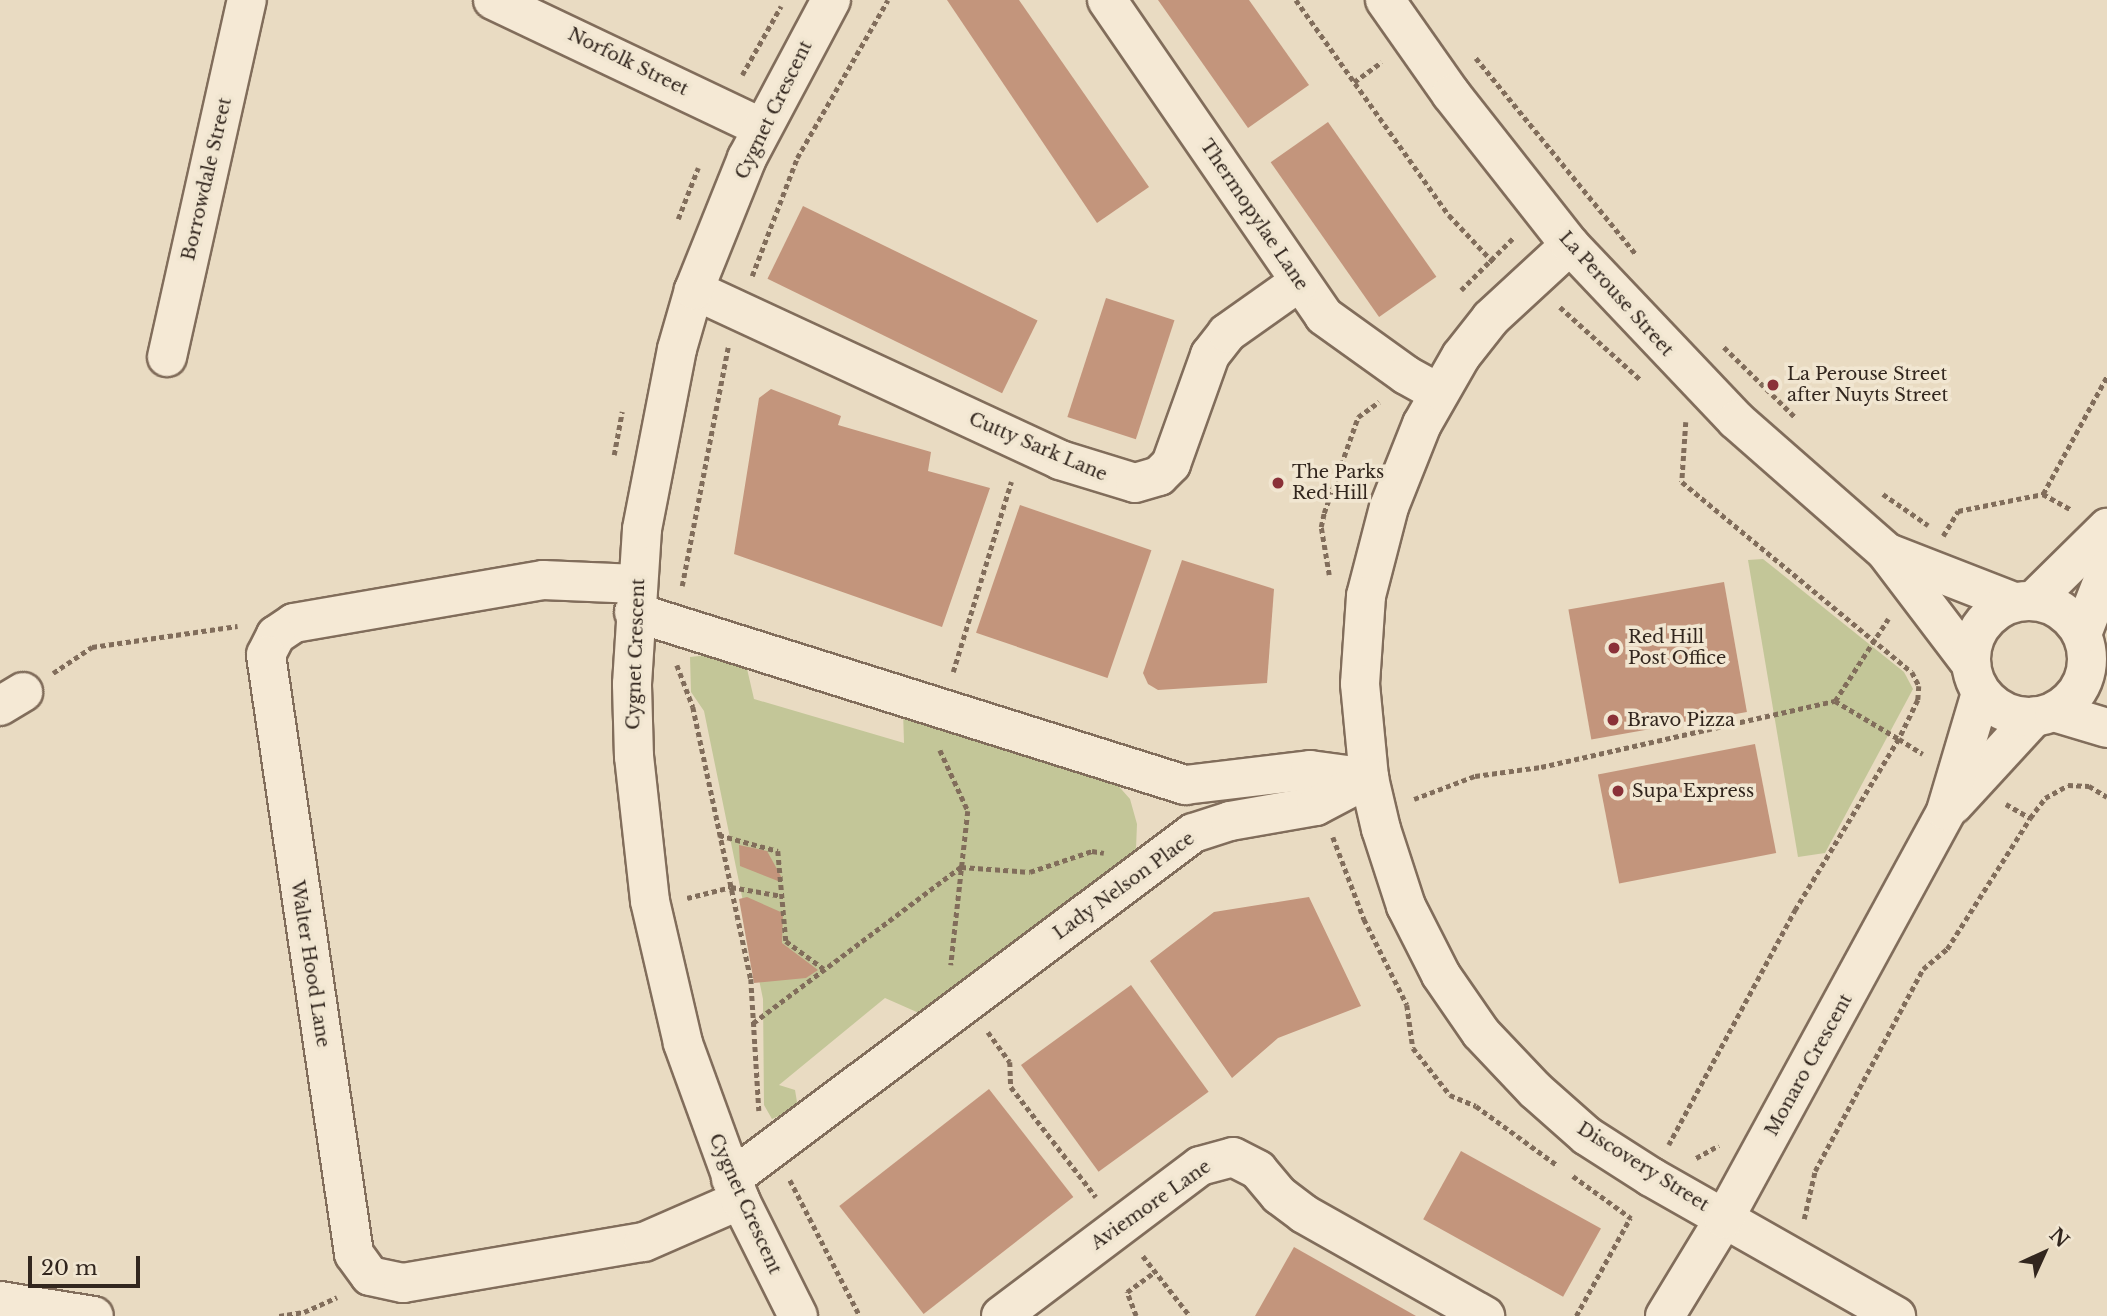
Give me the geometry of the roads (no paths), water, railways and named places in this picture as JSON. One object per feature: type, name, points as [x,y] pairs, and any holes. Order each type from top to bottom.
[{"type":"street","name":"Borrowdale Street","points":[[167,357],[247,0]]},
{"type":"street","name":"Norfolk Street","points":[[493,0],[761,127]]},
{"type":"street","name":"Cygnet Crescent","points":[[798,1316],[736,1190],[683,1043],[652,907],[634,757],[636,598],[653,456],[694,290],[761,127],[831,0]]},
{"type":"street","name":"Thermopylae Lane","points":[[1107,0],[1324,316],[1422,384]]},
{"type":"street","name":"La Perouse Street","points":[[1385,0],[1542,211],[1570,244],[1735,420],[1886,552],[1976,678]]},
{"type":"street","name":"Discovery Street","points":[[1570,244],[1539,295],[1471,343],[1422,384],[1366,596],[1360,684],[1369,778],[1406,906],[1460,1003],[1535,1090],[1587,1136],[1657,1166],[1724,1219],[1896,1316]]},
{"type":"street","name":"Cutty Sark Lane","points":[[694,290],[1060,460],[1135,483],[1159,476],[1171,464],[1210,355],[1227,333],[1300,282]]},
{"type":"street","points":[[2107,528],[2024,601],[1996,611],[1981,625],[1976,678],[2000,711],[2044,715],[2107,728]]},
{"type":"street","name":"La Perouse Street","points":[[1886,552],[2024,601]]},
{"type":"street","points":[[2044,715],[2075,695],[2092,661],[2107,570]]},
{"type":"street","name":"Walter Hood Lane","points":[[636,598],[543,580],[294,623],[276,635],[266,655],[354,1254],[370,1276],[403,1283],[644,1242],[736,1190]]},
{"type":"street","points":[[636,598],[941,710],[1185,785],[1310,770],[1369,778]]},
{"type":"street","points":[[2024,601],[2064,611],[2092,661]]},
{"type":"street","name":"Monaro Crescent","points":[[1965,779],[1976,678]]},
{"type":"street","name":"Monaro Crescent","points":[[1665,1316],[1724,1219],[1965,779],[2044,715]]},
{"type":"street","name":"Lady Nelson Place","points":[[736,1190],[979,1015],[1126,882],[1193,833],[1211,825],[1326,802],[1369,778]]},
{"type":"street","name":"Aviemore Lane","points":[[1001,1316],[1200,1166],[1233,1157],[1258,1170],[1279,1195],[1304,1214],[1485,1316]]},
{"type":"street","points":[[0,1301],[93,1316]]},
{"type":"place","name":"La Perouse Street after Nuyts Street","points":[[1773,385]]},
{"type":"place","name":"The Parks Red Hill","points":[[1278,483]]},
{"type":"place","name":"Red Hill Post Office","points":[[1614,648]]},
{"type":"place","name":"Bravo Pizza","points":[[1613,720]]},
{"type":"place","name":"Supa Express","points":[[1618,791]]}]
